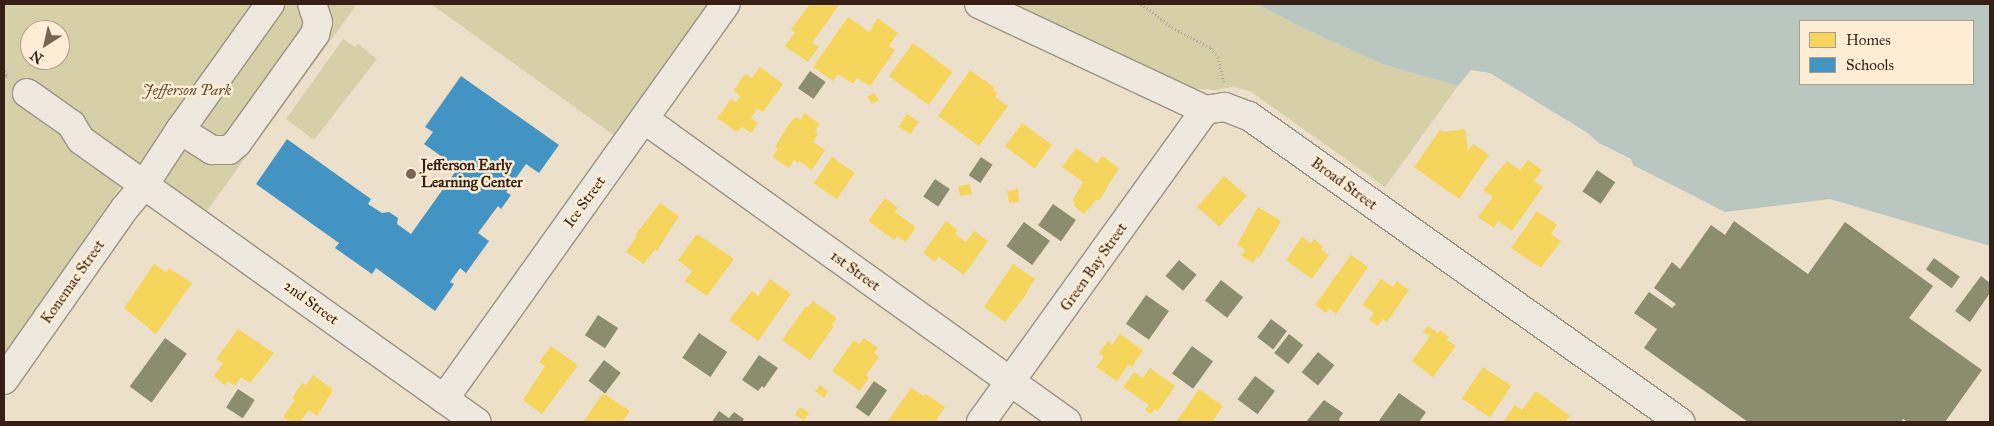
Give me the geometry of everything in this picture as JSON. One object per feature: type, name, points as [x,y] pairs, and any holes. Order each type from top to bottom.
[{"type":"street","name":"Konemac Street","points":[[4,380],[125,208],[144,185],[180,130],[270,4]]},
{"type":"street","points":[[180,130],[212,150],[229,150],[237,143],[315,34],[318,22],[312,4]]},
{"type":"street","name":"Ice Street","points":[[444,399],[726,4]]},
{"type":"street","name":"Broad Street","points":[[979,4],[1206,110],[1225,107],[1249,116],[1680,422]]},
{"type":"street","name":"2nd Street","points":[[27,93],[71,124],[81,140],[477,422]]},
{"type":"street","name":"Green Bay Street","points":[[981,422],[1206,110]]},
{"type":"street","name":"1st Street","points":[[644,119],[1067,422]]},
{"type":"path","points":[[1141,4],[1175,29],[1210,48],[1218,57],[1225,87]]},
{"type":"path","points":[[4,71],[7,76],[4,77]]},
{"type":"green space","name":"Jefferson Park","points":[[4,4],[357,4],[206,212],[137,162],[4,357]]},
{"type":"green space","points":[[431,4],[709,4],[615,136]]},
{"type":"green space","points":[[1010,4],[1257,4],[1301,27],[1382,64],[1458,86],[1385,187],[1250,91],[1233,87],[1215,90],[1188,88]]},
{"type":"green space","points":[[343,39],[355,47],[358,44],[377,59],[314,140],[286,119]]},
{"type":"shaded area","points":[[1257,4],[1990,4],[1990,246],[1830,199],[1725,212],[1633,165],[1631,159],[1599,143],[1586,132],[1490,73],[1471,70],[1458,86],[1382,64],[1301,27]]},
{"type":"building: Homes","points":[[810,4],[839,5],[812,43],[819,47],[808,62],[785,46],[795,32],[791,29]]},
{"type":"building: Homes","points":[[848,17],[869,32],[878,18],[898,33],[889,46],[895,50],[870,86],[857,78],[853,84],[838,74],[833,81],[813,67]]},
{"type":"building: Homes","points":[[913,43],[953,72],[929,105],[889,76]]},
{"type":"building: Homes","points":[[760,67],[783,84],[763,112],[757,108],[751,118],[758,123],[751,133],[742,127],[737,132],[717,118],[731,99],[736,102],[740,97],[734,90],[745,74],[752,78]]},
{"type":"building: Homes","points":[[970,70],[995,88],[993,90],[998,93],[995,97],[1008,106],[979,146],[938,116]]},
{"type":"building: Homes","points":[[874,93],[879,100],[872,104],[867,97]]},
{"type":"building: Homes","points":[[805,113],[820,124],[815,131],[818,134],[813,142],[825,150],[812,170],[799,161],[798,163],[794,160],[789,168],[772,157],[778,149],[775,147],[788,125],[796,117],[800,120]]},
{"type":"building: Homes","points":[[907,114],[919,122],[910,134],[899,126]]},
{"type":"building: Homes","points":[[1022,123],[1052,145],[1035,168],[1005,146]]},
{"type":"building: Homes","points":[[1465,129],[1468,150],[1474,144],[1489,155],[1459,199],[1414,167],[1440,130],[1444,132]]},
{"type":"building: Homes","points":[[1076,148],[1097,163],[1102,156],[1119,168],[1099,201],[1097,199],[1084,214],[1073,205],[1075,202],[1073,200],[1083,182],[1062,167]]},
{"type":"building: Homes","points":[[832,157],[855,173],[837,199],[814,183]]},
{"type":"building: Homes","points":[[1528,160],[1542,170],[1534,181],[1543,187],[1512,231],[1498,221],[1494,228],[1478,217],[1493,197],[1483,190],[1507,161],[1520,170]]},
{"type":"building: Homes","points":[[1224,176],[1247,196],[1220,227],[1197,207]]},
{"type":"building: Homes","points":[[970,184],[972,194],[960,196],[958,186]]},
{"type":"building: Homes","points":[[1018,189],[1019,202],[1009,203],[1007,191]]},
{"type":"building: Homes","points":[[885,198],[898,208],[895,212],[916,227],[906,242],[897,236],[894,240],[868,221]]},
{"type":"building: Homes","points":[[660,203],[679,216],[657,251],[655,249],[644,264],[626,252],[637,236],[635,235]]},
{"type":"building: Homes","points":[[1258,207],[1281,221],[1259,258],[1257,256],[1253,263],[1241,256],[1245,250],[1237,245]]},
{"type":"building: Homes","points":[[1537,211],[1557,225],[1551,234],[1561,241],[1541,268],[1511,248]]},
{"type":"building: Homes","points":[[946,221],[958,230],[955,234],[966,242],[974,231],[988,241],[964,275],[939,257],[935,262],[923,253]]},
{"type":"building: Homes","points":[[697,234],[734,259],[707,296],[685,281],[692,271],[678,260]]},
{"type":"building: Homes","points":[[1302,237],[1311,243],[1314,239],[1323,246],[1321,250],[1329,255],[1312,279],[1286,260]]},
{"type":"building: Homes","points":[[1351,255],[1368,267],[1336,314],[1329,308],[1326,313],[1315,305]]},
{"type":"building: Homes","points":[[154,264],[166,272],[169,268],[192,283],[156,334],[124,308]]},
{"type":"building: Homes","points":[[1013,264],[1035,279],[1028,292],[1005,322],[984,307]]},
{"type":"building: Homes","points":[[770,279],[791,294],[758,341],[729,320],[752,291],[758,296]]},
{"type":"building: Homes","points":[[1381,279],[1393,287],[1397,281],[1409,290],[1387,322],[1383,319],[1378,326],[1369,320],[1374,313],[1362,305]]},
{"type":"building: Homes","points":[[813,301],[837,318],[832,324],[834,326],[810,360],[782,340],[806,306],[808,307]]},
{"type":"building: Homes","points":[[1428,326],[1438,333],[1440,330],[1449,337],[1447,340],[1456,346],[1433,377],[1412,361],[1430,336],[1423,332]]},
{"type":"building: Homes","points":[[238,329],[274,353],[250,383],[241,377],[235,386],[228,381],[225,385],[214,376],[223,363],[216,359]]},
{"type":"building: Homes","points":[[1120,334],[1143,350],[1132,367],[1129,364],[1117,381],[1096,367],[1104,357],[1099,353],[1108,341],[1112,345]]},
{"type":"building: Homes","points":[[864,338],[878,348],[874,353],[879,357],[866,375],[869,378],[860,391],[832,371],[854,340],[859,344]]},
{"type":"building: Homes","points":[[551,346],[578,365],[542,414],[523,400],[545,366],[539,362]]},
{"type":"building: Homes","points":[[1483,367],[1511,386],[1490,418],[1462,399]]},
{"type":"building: Homes","points":[[1150,368],[1175,386],[1158,411],[1155,409],[1151,414],[1145,410],[1149,405],[1123,387],[1134,372],[1143,378]]},
{"type":"building: Homes","points":[[313,375],[333,390],[317,416],[309,410],[300,422],[291,422],[283,417],[295,400],[292,398],[302,383],[306,385]]},
{"type":"building: Homes","points":[[820,385],[828,391],[824,398],[815,391]]},
{"type":"building: Homes","points":[[911,388],[924,396],[926,394],[945,407],[935,422],[887,422]]},
{"type":"building: Homes","points":[[1199,389],[1223,406],[1212,422],[1176,422]]},
{"type":"building: Homes","points":[[1536,391],[1570,416],[1565,422],[1503,422],[1515,405],[1522,410]]},
{"type":"building: Homes","points":[[603,393],[630,411],[622,422],[583,422]]},
{"type":"building: Homes","points":[[800,407],[809,413],[804,421],[795,414]]},
{"type":"building: Schools","points":[[461,76],[559,145],[539,173],[526,164],[506,192],[511,195],[501,209],[498,206],[478,233],[489,241],[466,273],[460,268],[450,282],[454,284],[435,311],[376,268],[372,274],[335,248],[339,243],[256,184],[287,139],[371,199],[368,204],[382,213],[389,212],[398,218],[397,224],[411,234],[458,168],[424,144],[433,132],[425,127]]},
{"type":"building: Industry","points":[[810,71],[826,82],[814,99],[798,88]]},
{"type":"building: Industry","points":[[981,157],[993,165],[980,183],[969,175]]},
{"type":"building: Industry","points":[[1597,170],[1615,182],[1601,204],[1582,192]]},
{"type":"building: Industry","points":[[935,179],[950,189],[938,206],[923,196]]},
{"type":"building: Industry","points":[[1053,204],[1076,220],[1061,241],[1038,225]]},
{"type":"building: Industry","points":[[1734,221],[1808,274],[1845,222],[1933,286],[1909,318],[1982,370],[1945,422],[1908,422],[1903,419],[1901,422],[1748,422],[1644,348],[1657,329],[1634,313],[1649,292],[1672,308],[1676,304],[1654,288],[1672,262],[1680,269],[1711,225],[1725,235]]},
{"type":"building: Industry","points":[[1024,222],[1050,241],[1032,265],[1006,246]]},
{"type":"building: Industry","points":[[1934,258],[1960,277],[1952,288],[1926,269]]},
{"type":"building: Industry","points":[[1179,260],[1197,275],[1183,291],[1166,276]]},
{"type":"building: Industry","points":[[1981,276],[1990,283],[1990,293],[1970,322],[1955,311]]},
{"type":"building: Industry","points":[[1221,280],[1243,297],[1227,318],[1205,300]]},
{"type":"building: Industry","points":[[1146,295],[1169,311],[1149,340],[1126,324]]},
{"type":"building: Industry","points":[[598,315],[618,328],[605,348],[585,335]]},
{"type":"building: Industry","points":[[1271,319],[1287,331],[1273,349],[1257,337]]},
{"type":"building: Industry","points":[[699,333],[727,352],[710,377],[682,358]]},
{"type":"building: Industry","points":[[1289,334],[1303,345],[1288,364],[1274,353]]},
{"type":"building: Industry","points":[[165,338],[187,354],[152,402],[130,387]]},
{"type":"building: Industry","points":[[1192,346],[1213,361],[1193,389],[1172,374]]},
{"type":"building: Industry","points":[[1318,352],[1334,365],[1318,385],[1302,372]]},
{"type":"building: Industry","points":[[759,355],[778,368],[764,388],[762,386],[758,391],[742,380]]},
{"type":"building: Industry","points":[[604,360],[621,373],[605,393],[588,381]]},
{"type":"building: Industry","points":[[1255,376],[1275,391],[1258,414],[1238,399]]},
{"type":"building: Industry","points":[[874,381],[887,390],[869,416],[856,407]]},
{"type":"building: Industry","points":[[238,389],[255,400],[243,418],[226,407]]},
{"type":"building: Industry","points":[[1399,393],[1426,412],[1419,422],[1378,422]]},
{"type":"building: Industry","points":[[1324,400],[1343,413],[1339,419],[1340,422],[1306,422]]},
{"type":"building: Industry","points":[[719,411],[729,418],[734,412],[744,419],[742,422],[712,422]]},
{"type":"place","name":"Jefferson Early Learning Center","points":[[411,174]]}]
